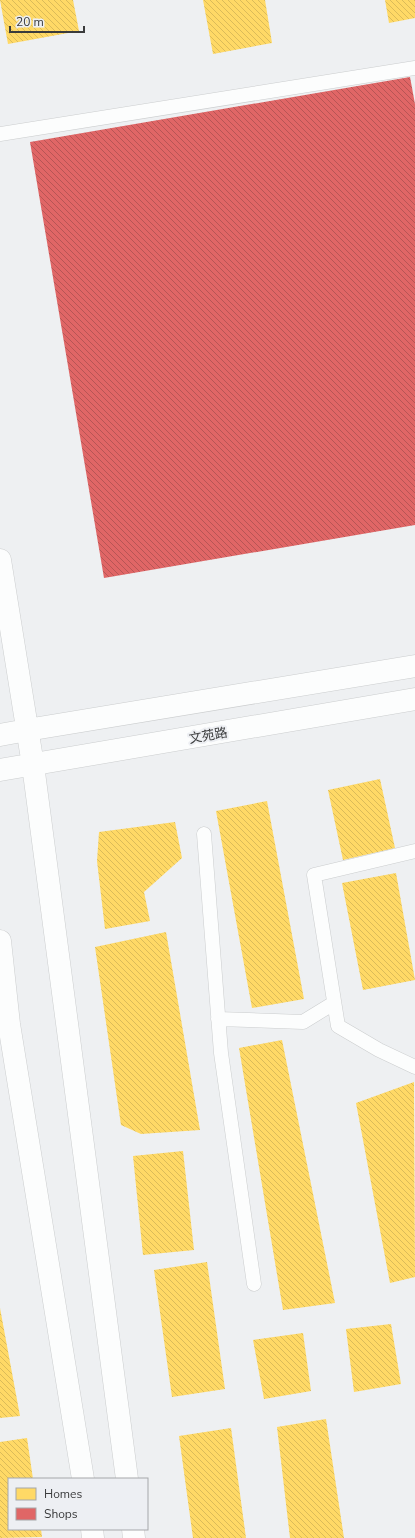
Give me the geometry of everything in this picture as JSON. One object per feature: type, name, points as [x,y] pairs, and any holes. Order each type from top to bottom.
[{"type":"main road","points":[[0,560],[33,766],[127,1478]]},
{"type":"main road","points":[[0,735],[415,666]]},
{"type":"main road","name":"文苑路","points":[[0,770],[33,766],[415,699]]},
{"type":"main road","points":[[0,941],[9,1024],[83,1478]]},
{"type":"lane","points":[[0,134],[415,68]]},
{"type":"lane","points":[[204,834],[221,1053],[254,1284]]},
{"type":"lane","points":[[415,851],[314,875],[338,1026],[379,1050],[415,1067]]},
{"type":"lane","points":[[218,1019],[303,1022],[334,1003]]},
{"type":"building: Homes","points":[[0,0],[73,0],[79,31],[8,44]]},
{"type":"building: Homes","points":[[203,0],[265,0],[272,43],[213,54]]},
{"type":"building: Homes","points":[[385,0],[415,0],[415,18],[389,23]]},
{"type":"building: Homes","points":[[380,779],[395,848],[343,860],[328,790]]},
{"type":"building: Homes","points":[[267,801],[304,999],[252,1008],[216,811]]},
{"type":"building: Homes","points":[[175,822],[182,858],[144,892],[150,921],[105,929],[97,861],[99,832]]},
{"type":"building: Homes","points":[[396,873],[415,980],[363,990],[342,883]]},
{"type":"building: Homes","points":[[166,932],[200,1130],[141,1134],[121,1125],[95,947]]},
{"type":"building: Homes","points":[[282,1040],[335,1303],[283,1310],[239,1048]]},
{"type":"building: Homes","points":[[414,1082],[415,1277],[390,1283],[356,1103]]},
{"type":"building: Homes","points":[[183,1151],[194,1250],[143,1255],[133,1156]]},
{"type":"building: Homes","points":[[207,1262],[225,1389],[172,1397],[154,1270]]},
{"type":"building: Homes","points":[[0,1308],[20,1416],[0,1418]]},
{"type":"building: Homes","points":[[391,1324],[401,1384],[354,1392],[346,1329]]},
{"type":"building: Homes","points":[[303,1333],[311,1391],[264,1399],[253,1340]]},
{"type":"building: Homes","points":[[326,1419],[344,1538],[290,1538],[277,1427]]},
{"type":"building: Homes","points":[[231,1428],[246,1538],[193,1538],[179,1436]]},
{"type":"building: Homes","points":[[27,1438],[33,1478],[8,1478],[8,1530],[41,1530],[42,1537],[0,1538],[0,1442]]},
{"type":"building: Shops","points":[[410,77],[415,104],[415,525],[104,578],[30,142]]}]
